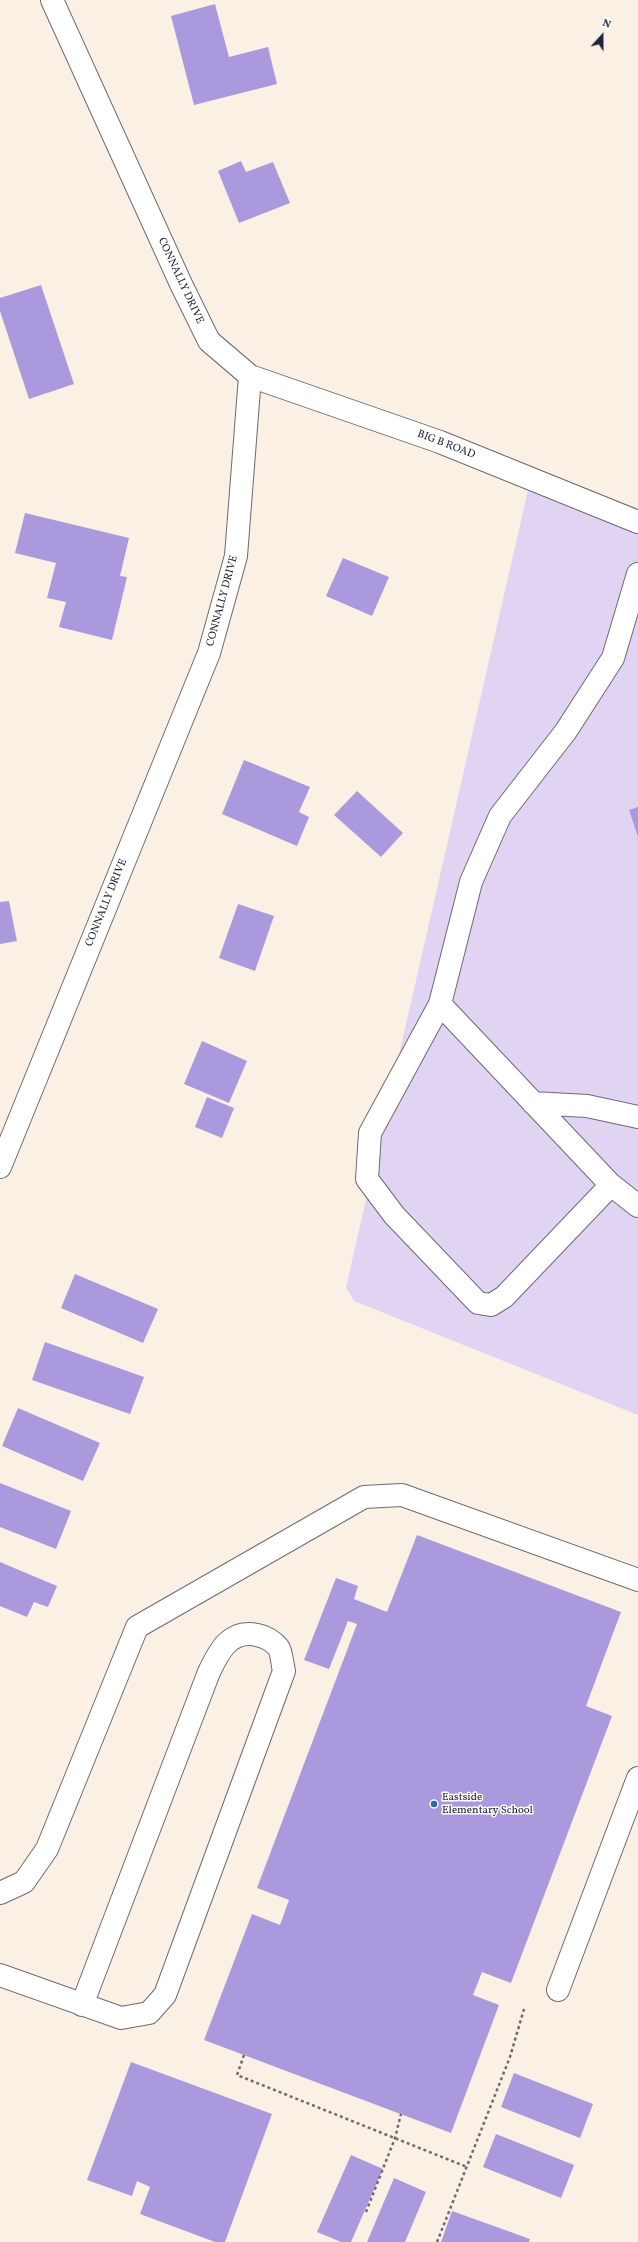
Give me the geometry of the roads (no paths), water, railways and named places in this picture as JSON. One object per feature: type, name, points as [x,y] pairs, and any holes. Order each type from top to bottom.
[{"type":"street","name":"CONNALLY DRIVE","points":[[0,1167],[209,653],[236,556],[250,376],[209,341],[180,284],[52,0]]},
{"type":"street","name":"BIG B ROAD","points":[[250,376],[440,442],[638,522]]},
{"type":"street","points":[[610,1184],[504,1297],[491,1305],[478,1303],[394,1215],[367,1179],[370,1133],[440,1004],[471,882],[500,816],[566,731],[613,658],[638,574]]},
{"type":"street","points":[[440,1004],[610,1184],[638,1206]]},
{"type":"street","points":[[533,1103],[587,1106],[638,1117]]},
{"type":"street","points":[[0,1893],[24,1882],[46,1848],[137,1627],[364,1497],[402,1495],[638,1580]]},
{"type":"street","points":[[0,1974],[82,2005],[121,2018],[149,2013],[165,1995],[284,1671],[278,1647],[264,1636],[248,1633],[231,1638],[218,1652],[209,1672],[82,2005]]},
{"type":"street","points":[[558,1990],[638,1778]]},
{"type":"place","name":"Eastside Elementary School","points":[[434,1804]]}]
